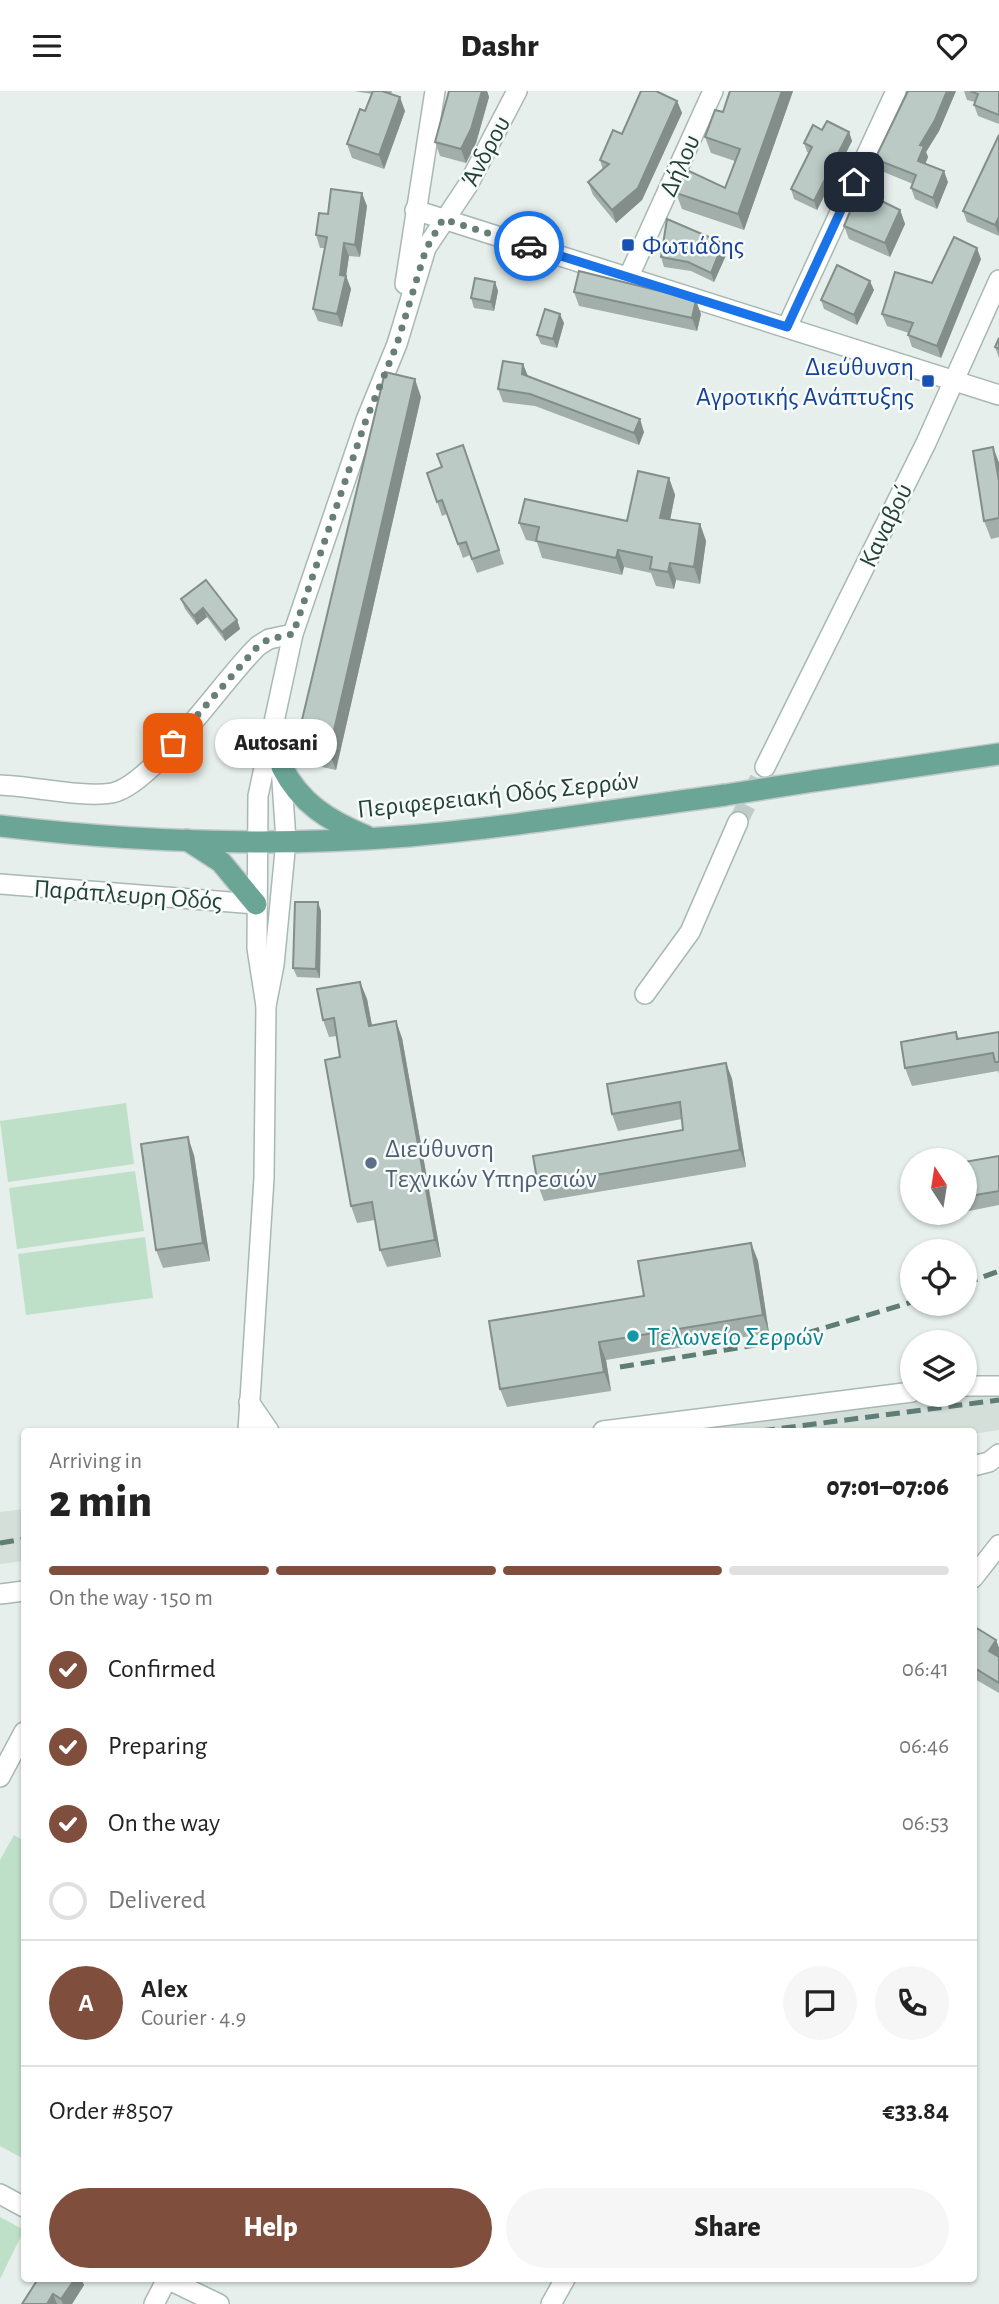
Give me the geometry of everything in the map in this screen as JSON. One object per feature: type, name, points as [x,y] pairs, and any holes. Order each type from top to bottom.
[{"type":"main road","name":"Περιφερειακή Οδός Σερρών","points":[[0,826],[185,839],[286,841],[371,838],[449,832],[725,795],[999,754]]},
{"type":"main road","points":[[282,767],[292,787],[307,804],[346,828],[371,838]]},
{"type":"main road","points":[[185,839],[221,862],[256,904]]},
{"type":"street","points":[[397,344],[415,210],[435,91]]},
{"type":"street","name":"Άνδρου","points":[[266,1006],[258,964],[256,904],[259,781],[275,723],[293,634],[366,420],[397,344],[426,249],[443,219],[468,185],[517,91]]},
{"type":"street","name":"Δήλου","points":[[629,276],[713,91]]},
{"type":"street","points":[[787,327],[896,91]]},
{"type":"street","points":[[415,210],[999,395]]},
{"type":"street","name":"Καναβού","points":[[765,767],[926,443],[999,280]]},
{"type":"street","points":[[0,785],[99,793],[122,789],[159,759],[258,646],[269,639],[293,634]]},
{"type":"street","points":[[248,1428],[264,1178],[266,1006],[274,965],[286,841],[282,767],[275,723]]},
{"type":"street","points":[[645,994],[690,932],[738,822]]},
{"type":"street","name":"Παράπλευρη Οδός","points":[[0,884],[256,904]]},
{"type":"street","points":[[977,1386],[999,1387]]},
{"type":"street","points":[[627,1428],[900,1394]]},
{"type":"street","points":[[249,1402],[268,1428]]},
{"type":"street","points":[[977,1465],[989,1462],[999,1454]]},
{"type":"street","points":[[977,1573],[999,1545]]},
{"type":"street","points":[[0,1594],[21,1591]]},
{"type":"street","points":[[0,1777],[21,1738]]},
{"type":"street","points":[[0,2194],[21,2205]]},
{"type":"street","points":[[154,2304],[165,2282]]},
{"type":"street","points":[[173,2282],[219,2304]]},
{"type":"street","points":[[551,2304],[563,2282]]},
{"type":"shaded area","points":[[999,1378],[999,1430],[977,1433],[977,1428],[626,1428],[900,1396],[900,1407],[977,1407],[977,1389]]},
{"type":"shaded area","points":[[21,1509],[21,1561],[0,1564],[0,1512]]},
{"type":"green space","points":[[126,1103],[134,1164],[8,1182],[0,1121]]},
{"type":"green space","points":[[135,1171],[144,1231],[17,1249],[9,1188]]},
{"type":"green space","points":[[145,1237],[153,1298],[26,1315],[18,1254]]},
{"type":"green space","points":[[14,1835],[21,1839],[21,2157],[0,2146],[0,1860]]},
{"type":"green space","points":[[0,2217],[21,2228],[21,2236],[0,2279]]},
{"type":"building","points":[[373,91],[400,97],[379,155],[347,144],[360,109],[365,111]]},
{"type":"building","points":[[449,91],[482,91],[471,129],[461,149],[435,142]]},
{"type":"building","points":[[641,91],[656,91],[677,101],[638,188],[612,210],[588,182],[609,164],[600,160],[613,130],[622,134]]},
{"type":"building","points":[[730,91],[782,91],[738,214],[676,193],[687,170],[725,188],[740,149],[705,137],[715,110],[723,112]]},
{"type":"building","points":[[908,91],[947,91],[935,120],[920,145],[924,146],[918,161],[944,171],[933,198],[911,188],[916,175],[875,159]]},
{"type":"building","points":[[970,91],[999,91],[999,115],[974,105],[978,94]]},
{"type":"building","points":[[827,121],[849,132],[814,201],[791,189],[812,147],[804,143],[813,125],[822,130]]},
{"type":"building","points":[[999,135],[999,217],[995,225],[963,211]]},
{"type":"building","points":[[331,189],[362,193],[355,245],[344,243],[340,275],[346,276],[337,314],[313,309],[327,237],[316,235],[319,213],[328,214]]},
{"type":"building","points":[[859,190],[900,210],[885,243],[844,226]]},
{"type":"building","points":[[667,219],[723,243],[711,273],[688,262],[661,257]]},
{"type":"building","points":[[954,237],[977,248],[937,346],[908,335],[913,323],[882,314],[895,272],[932,283]]},
{"type":"building","points":[[837,265],[870,281],[854,315],[821,300]]},
{"type":"building","points":[[579,271],[696,300],[692,318],[574,292]]},
{"type":"building","points":[[475,278],[495,282],[491,302],[471,298]]},
{"type":"building","points":[[545,309],[560,314],[553,339],[537,335]]},
{"type":"building","points":[[503,361],[523,364],[522,374],[640,419],[634,433],[530,394],[498,389]]},
{"type":"building","points":[[385,372],[415,379],[329,752],[296,745]]},
{"type":"building","points":[[463,445],[499,550],[472,559],[466,542],[458,544],[442,500],[437,502],[427,473],[442,467],[437,454]]},
{"type":"building","points":[[993,447],[999,481],[999,518],[984,521],[973,451]]},
{"type":"building","points":[[638,471],[669,478],[660,518],[700,524],[694,567],[670,563],[668,572],[650,569],[652,557],[618,550],[616,558],[536,541],[539,527],[519,523],[525,499],[627,521]]},
{"type":"building","points":[[206,580],[237,620],[222,632],[203,608],[194,616],[181,599]]},
{"type":"building","points":[[295,902],[318,902],[316,969],[293,968]]},
{"type":"building","points":[[360,982],[369,1026],[396,1021],[435,1240],[380,1250],[372,1202],[351,1206],[325,1060],[340,1057],[334,1018],[323,1020],[317,989]]},
{"type":"building","points":[[956,1032],[957,1039],[999,1032],[999,1062],[995,1062],[993,1053],[905,1068],[901,1042]]},
{"type":"building","points":[[726,1063],[740,1150],[538,1185],[533,1156],[683,1130],[680,1102],[612,1114],[607,1084]]},
{"type":"building","points":[[188,1137],[203,1243],[156,1250],[141,1144]]},
{"type":"building","points":[[999,1156],[999,1191],[977,1195],[977,1160]]},
{"type":"building","name":"Τελωνείο Σερρών","points":[[751,1243],[763,1315],[599,1342],[604,1372],[500,1389],[489,1321],[644,1296],[638,1261]]},
{"type":"building","points":[[977,1628],[996,1640],[989,1651],[999,1657],[999,1683],[977,1669]]},
{"type":"building","points":[[36,2282],[73,2282],[61,2299],[53,2294],[47,2304],[22,2304]]},
{"type":"tunnel","points":[[738,822],[765,767]]},
{"type":"railway","points":[[977,1279],[999,1271]]},
{"type":"railway","points":[[620,1367],[780,1341],[900,1306]]},
{"type":"railway","points":[[784,1428],[999,1400]]},
{"type":"railway","points":[[0,1543],[21,1540]]},
{"type":"way so far","points":[[173,743],[258,646],[269,639],[293,634],[366,420],[397,344],[426,249],[443,219],[529,246]]},
{"type":"place","name":"Φωτιάδης","points":[[628,245]]},
{"type":"place","name":"Διεύθυνση Αγροτικής Ανάπτυξης","points":[[928,381]]},
{"type":"place","name":"Autosani","points":[[173,743]]},
{"type":"place","name":"Διεύθυνση Τεχνικών Υπηρεσιών","points":[[371,1163]]},
{"type":"place","name":"Τελωνείο Σερρών","points":[[633,1336]]},
{"type":"route","points":[[529,246],[787,327],[854,182]]}]
